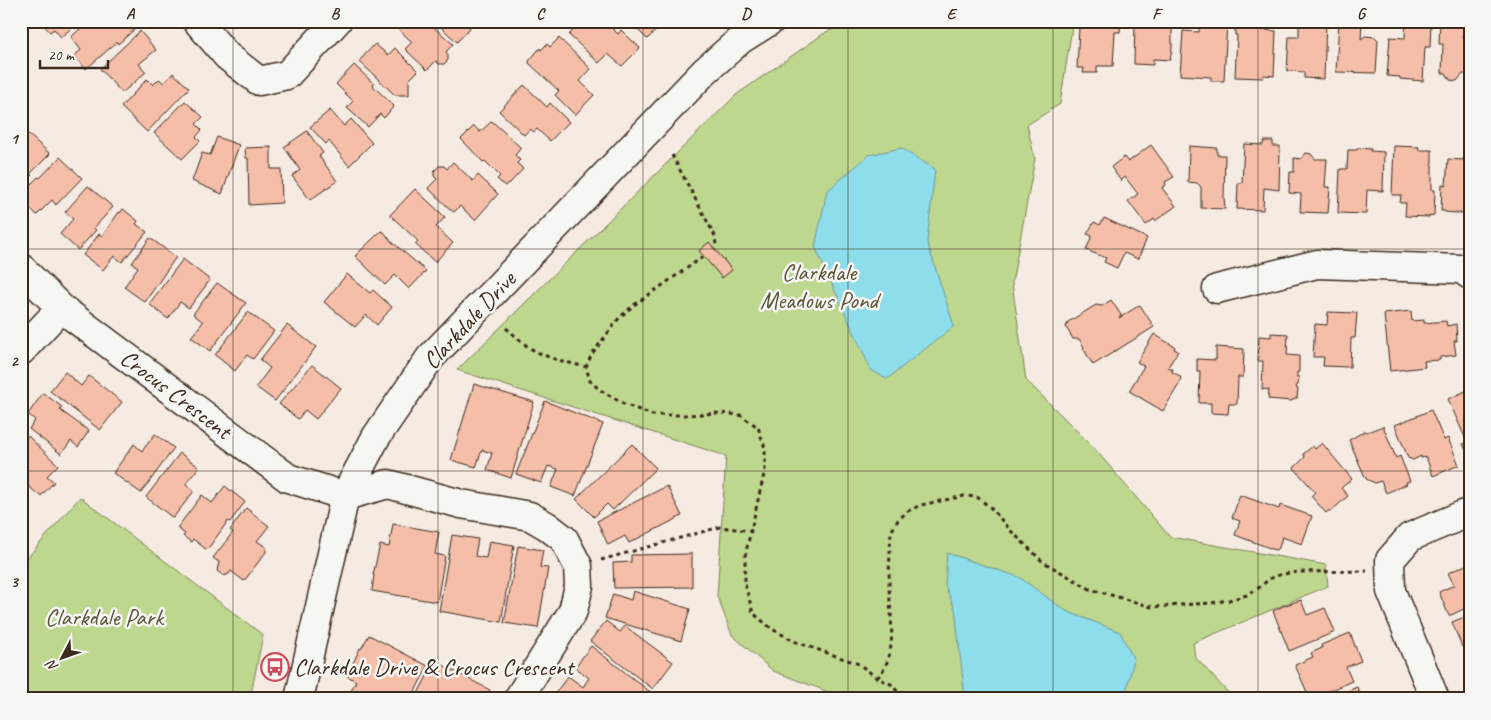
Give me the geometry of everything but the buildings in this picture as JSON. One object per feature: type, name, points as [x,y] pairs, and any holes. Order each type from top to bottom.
[{"type":"street","points":[[197,21],[226,56],[259,81],[287,75],[337,21]]},
{"type":"street","name":"Clarkdale Drive","points":[[299,699],[345,496],[376,437],[430,358],[705,71],[740,40],[770,21]]},
{"type":"street","points":[[1217,289],[1316,264],[1461,269],[1470,275]]},
{"type":"street","name":"Crocus Crescent","points":[[21,268],[61,308],[288,478],[345,496]]},
{"type":"street","points":[[21,351],[61,308]]},
{"type":"street","points":[[345,496],[388,484],[461,504],[530,516],[564,539],[578,566],[579,586],[572,611],[518,699]]},
{"type":"street","points":[[1435,699],[1391,591],[1390,560],[1410,537],[1470,512]]},
{"type":"path","points":[[672,155],[715,236],[716,246],[714,248]]},
{"type":"path","points":[[703,257],[634,305],[619,318],[592,354],[586,366],[590,380],[600,390],[624,404],[652,415],[721,413],[740,415],[758,427],[765,448],[765,470],[745,556],[745,584],[754,613],[772,629],[796,642],[859,664],[877,678],[891,684],[904,699]]},
{"type":"path","points":[[506,328],[537,351],[560,360],[586,366]]},
{"type":"path","points":[[877,678],[884,671],[890,644],[891,532],[898,520],[908,511],[920,505],[941,500],[964,496],[978,497],[1042,561],[1090,589],[1152,607],[1211,604],[1229,600],[1247,595],[1269,579],[1282,574],[1390,570]]},
{"type":"path","points":[[578,566],[720,527],[751,531]]},
{"type":"green space","name":"Clarkdale Meadows Pond","points":[[854,21],[1073,21],[1060,104],[1027,125],[1035,159],[1012,283],[1026,380],[1093,447],[1170,537],[1326,565],[1328,586],[1193,643],[1195,657],[1234,699],[847,699],[773,671],[732,635],[717,596],[726,456],[457,370],[736,95],[826,32]]},
{"type":"green space","name":"Clarkdale Park","points":[[80,497],[263,635],[250,699],[21,699],[21,565]]},
{"type":"water","points":[[901,148],[935,169],[927,242],[954,326],[887,379],[871,370],[815,247],[827,191],[869,155]]},
{"type":"water","points":[[947,553],[1019,577],[1066,611],[1120,632],[1134,660],[1124,699],[965,699],[955,609],[945,586]]},
{"type":"place","name":"Clarkdale Drive & Crocus Crescent","points":[[275,667]]}]
